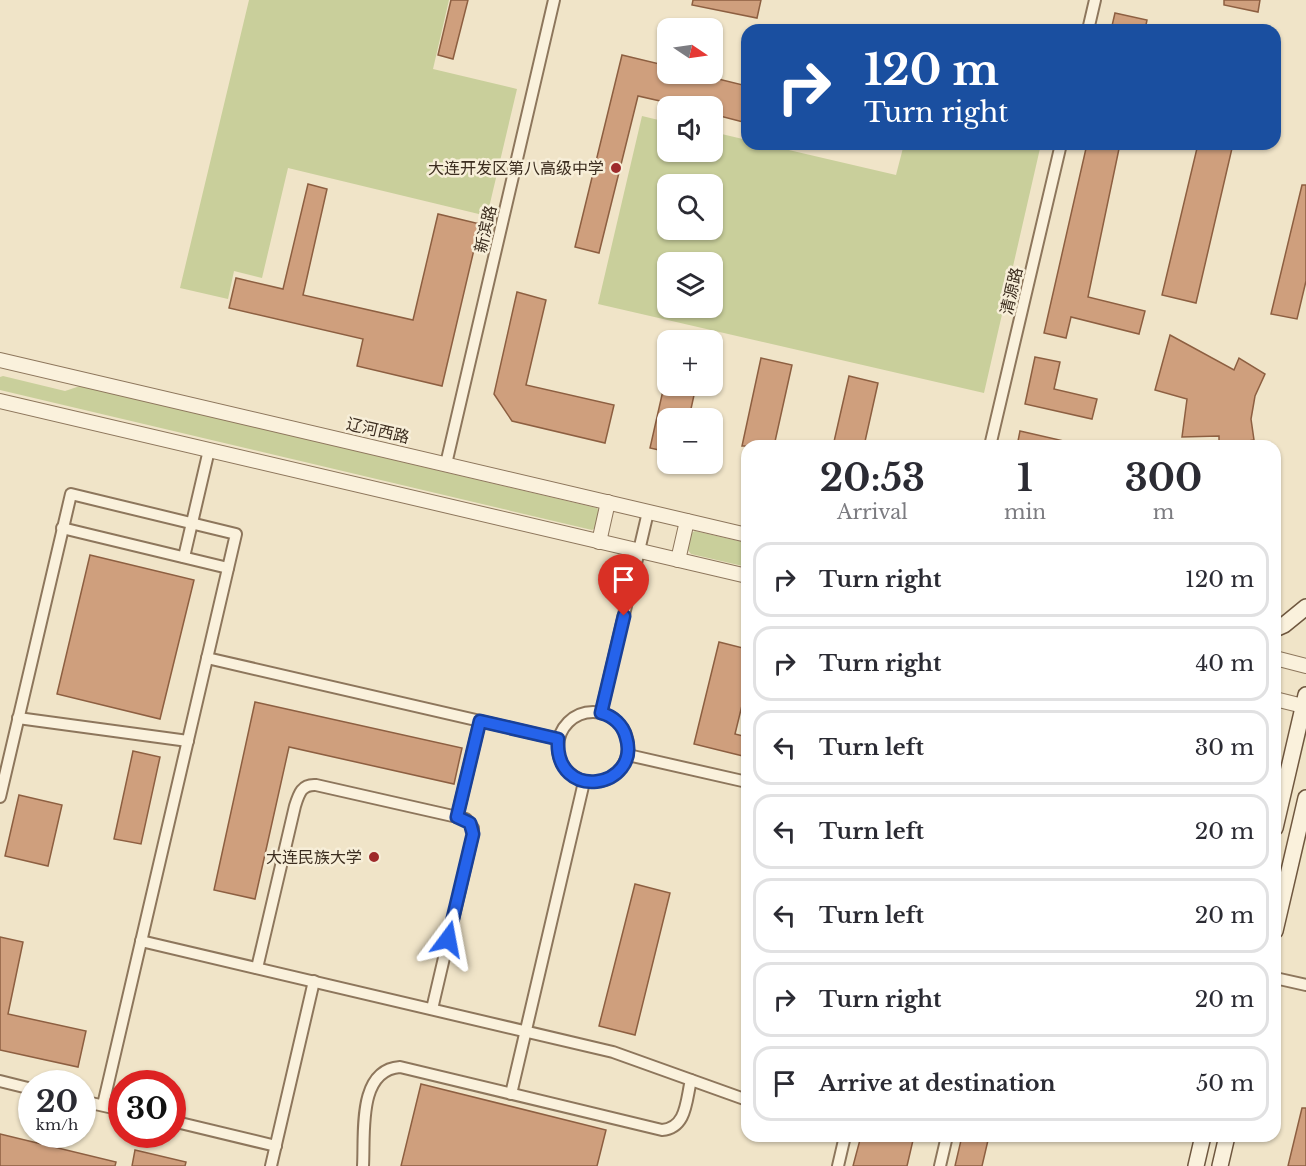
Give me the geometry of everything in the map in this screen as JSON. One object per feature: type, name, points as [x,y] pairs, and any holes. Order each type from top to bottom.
[{"type":"main road","points":[[1281,626],[1306,607]]},
{"type":"main road","points":[[1281,804],[1305,702]]},
{"type":"main road","points":[[1281,906],[1303,820],[1306,798]]},
{"type":"main road","points":[[1196,1166],[1202,1142]]},
{"type":"main road","points":[[1220,1166],[1226,1142]]},
{"type":"street","name":"新滨路","points":[[446,464],[554,0]]},
{"type":"street","points":[[1089,24],[1094,0]]},
{"type":"street","name":"清源路","points":[[991,440],[1060,150]]},
{"type":"street","name":"辽河西路","points":[[0,360],[741,534]]},
{"type":"street","points":[[0,401],[741,575]]},
{"type":"street","points":[[184,557],[209,450]]},
{"type":"street","points":[[0,797],[70,494],[236,534],[103,1105]]},
{"type":"street","points":[[600,542],[608,502]]},
{"type":"street","points":[[601,713],[648,512]]},
{"type":"street","points":[[678,560],[687,521]]},
{"type":"street","points":[[62,528],[228,568]]},
{"type":"street","points":[[207,658],[558,739]]},
{"type":"street","points":[[1281,660],[1306,666]]},
{"type":"street","points":[[1281,700],[1305,702]]},
{"type":"street","points":[[582,713],[601,713],[617,721],[624,731],[628,755],[616,774],[596,783],[585,782],[574,778],[560,761],[558,739],[563,728],[572,718],[582,713]]},
{"type":"street","points":[[18,718],[188,741]]},
{"type":"street","points":[[457,817],[480,721]]},
{"type":"street","points":[[628,755],[741,781]]},
{"type":"street","points":[[511,1094],[585,782]]},
{"type":"street","points":[[257,968],[295,806],[302,789],[309,784],[316,785],[457,817],[470,823],[473,834],[432,1009]]},
{"type":"street","points":[[141,941],[613,1052],[741,1098]]},
{"type":"street","points":[[1281,979],[1306,985]]},
{"type":"street","points":[[271,1166],[314,981]]},
{"type":"street","points":[[363,1166],[368,1096],[372,1083],[390,1068],[400,1067],[669,1129],[677,1126],[682,1118],[691,1080]]},
{"type":"street","points":[[0,1081],[18,1086]]},
{"type":"street","points":[[96,1104],[108,1106]]},
{"type":"street","points":[[186,1125],[276,1146]]},
{"type":"street","points":[[838,1166],[844,1142]]},
{"type":"street","points":[[940,1166],[946,1142]]},
{"type":"green space","points":[[249,0],[449,0],[433,69],[517,89],[487,216],[288,168],[262,278],[234,271],[228,299],[180,288]]},
{"type":"green space","points":[[642,116],[657,120],[657,162],[723,162],[723,134],[741,139],[741,150],[789,150],[896,175],[902,150],[1040,150],[984,393],[723,333],[723,330],[711,330],[659,318],[723,318],[723,252],[657,252],[657,318],[598,304]]},
{"type":"green space","points":[[0,377],[65,391],[80,386],[597,508],[602,516],[600,525],[592,530],[0,390]]},
{"type":"green space","points":[[695,531],[741,542],[741,566],[691,554],[684,545],[686,536]]},
{"type":"building","points":[[451,0],[468,0],[453,59],[438,55]]},
{"type":"building","points":[[693,0],[761,0],[757,18],[692,5]]},
{"type":"building","points":[[1224,0],[1260,0],[1258,12],[1224,5]]},
{"type":"building","points":[[1115,13],[1147,20],[1146,24],[1112,24]]},
{"type":"building","points":[[622,55],[657,63],[657,84],[723,84],[723,80],[741,85],[741,121],[723,117],[723,96],[657,96],[657,100],[638,96],[599,253],[575,247]]},
{"type":"building","points":[[1086,150],[1119,150],[1088,297],[1145,311],[1139,334],[1071,317],[1066,338],[1044,333]]},
{"type":"building","points":[[1197,150],[1232,150],[1196,303],[1162,295]]},
{"type":"building","points":[[308,184],[327,189],[303,295],[413,320],[438,214],[480,224],[442,386],[357,366],[363,339],[229,308],[236,278],[283,289]]},
{"type":"building","points":[[1302,185],[1306,185],[1306,281],[1297,319],[1271,314]]},
{"type":"building","points":[[517,292],[546,300],[526,385],[614,405],[605,443],[512,421],[494,394]]},
{"type":"building","points":[[1170,335],[1234,370],[1239,358],[1265,374],[1255,396],[1251,419],[1254,440],[1219,440],[1219,436],[1182,437],[1187,399],[1155,390]]},
{"type":"building","points":[[1035,357],[1060,362],[1054,389],[1097,399],[1092,419],[1025,404]]},
{"type":"building","points":[[761,358],[792,365],[775,440],[743,440]]},
{"type":"building","points":[[849,376],[878,383],[865,440],[834,440]]},
{"type":"building","points":[[662,396],[694,396],[691,408],[659,408]]},
{"type":"building","points":[[657,417],[657,450],[650,448]]},
{"type":"building","points":[[1020,431],[1060,440],[1018,440]]},
{"type":"building","points":[[90,555],[194,580],[160,719],[57,694]]},
{"type":"building","points":[[719,642],[741,648],[741,710],[735,734],[741,736],[741,756],[694,744]]},
{"type":"building","points":[[255,702],[462,748],[454,784],[289,747],[255,899],[214,890]]},
{"type":"building","points":[[133,751],[160,757],[141,844],[114,839]]},
{"type":"building","points":[[19,795],[62,805],[48,866],[5,856]]},
{"type":"building","points":[[635,884],[670,893],[635,1035],[599,1026]]},
{"type":"building","points":[[0,937],[23,942],[8,1014],[86,1031],[78,1067],[0,1050]]},
{"type":"building","points":[[421,1084],[606,1130],[597,1166],[401,1166]]},
{"type":"building","points":[[1302,1108],[1306,1108],[1306,1166],[1288,1166]]},
{"type":"building","points":[[0,1134],[18,1138],[18,1148],[58,1148],[116,1162],[115,1166],[0,1166]]},
{"type":"building","points":[[859,1142],[913,1142],[907,1166],[853,1166]]},
{"type":"building","points":[[961,1142],[988,1142],[982,1166],[955,1166]]},
{"type":"building","points":[[135,1150],[186,1162],[185,1166],[132,1166]]},
{"type":"place","name":"大连开发区第八高级中学","points":[[616,168]]},
{"type":"place","name":"大连民族大学","points":[[374,857]]},
{"type":"route","points":[[448,939],[473,834],[470,823],[466,819],[457,817],[480,721],[558,739],[557,750],[560,761],[574,778],[596,783],[616,774],[628,755],[628,742],[617,721],[601,713],[624,616]]}]
